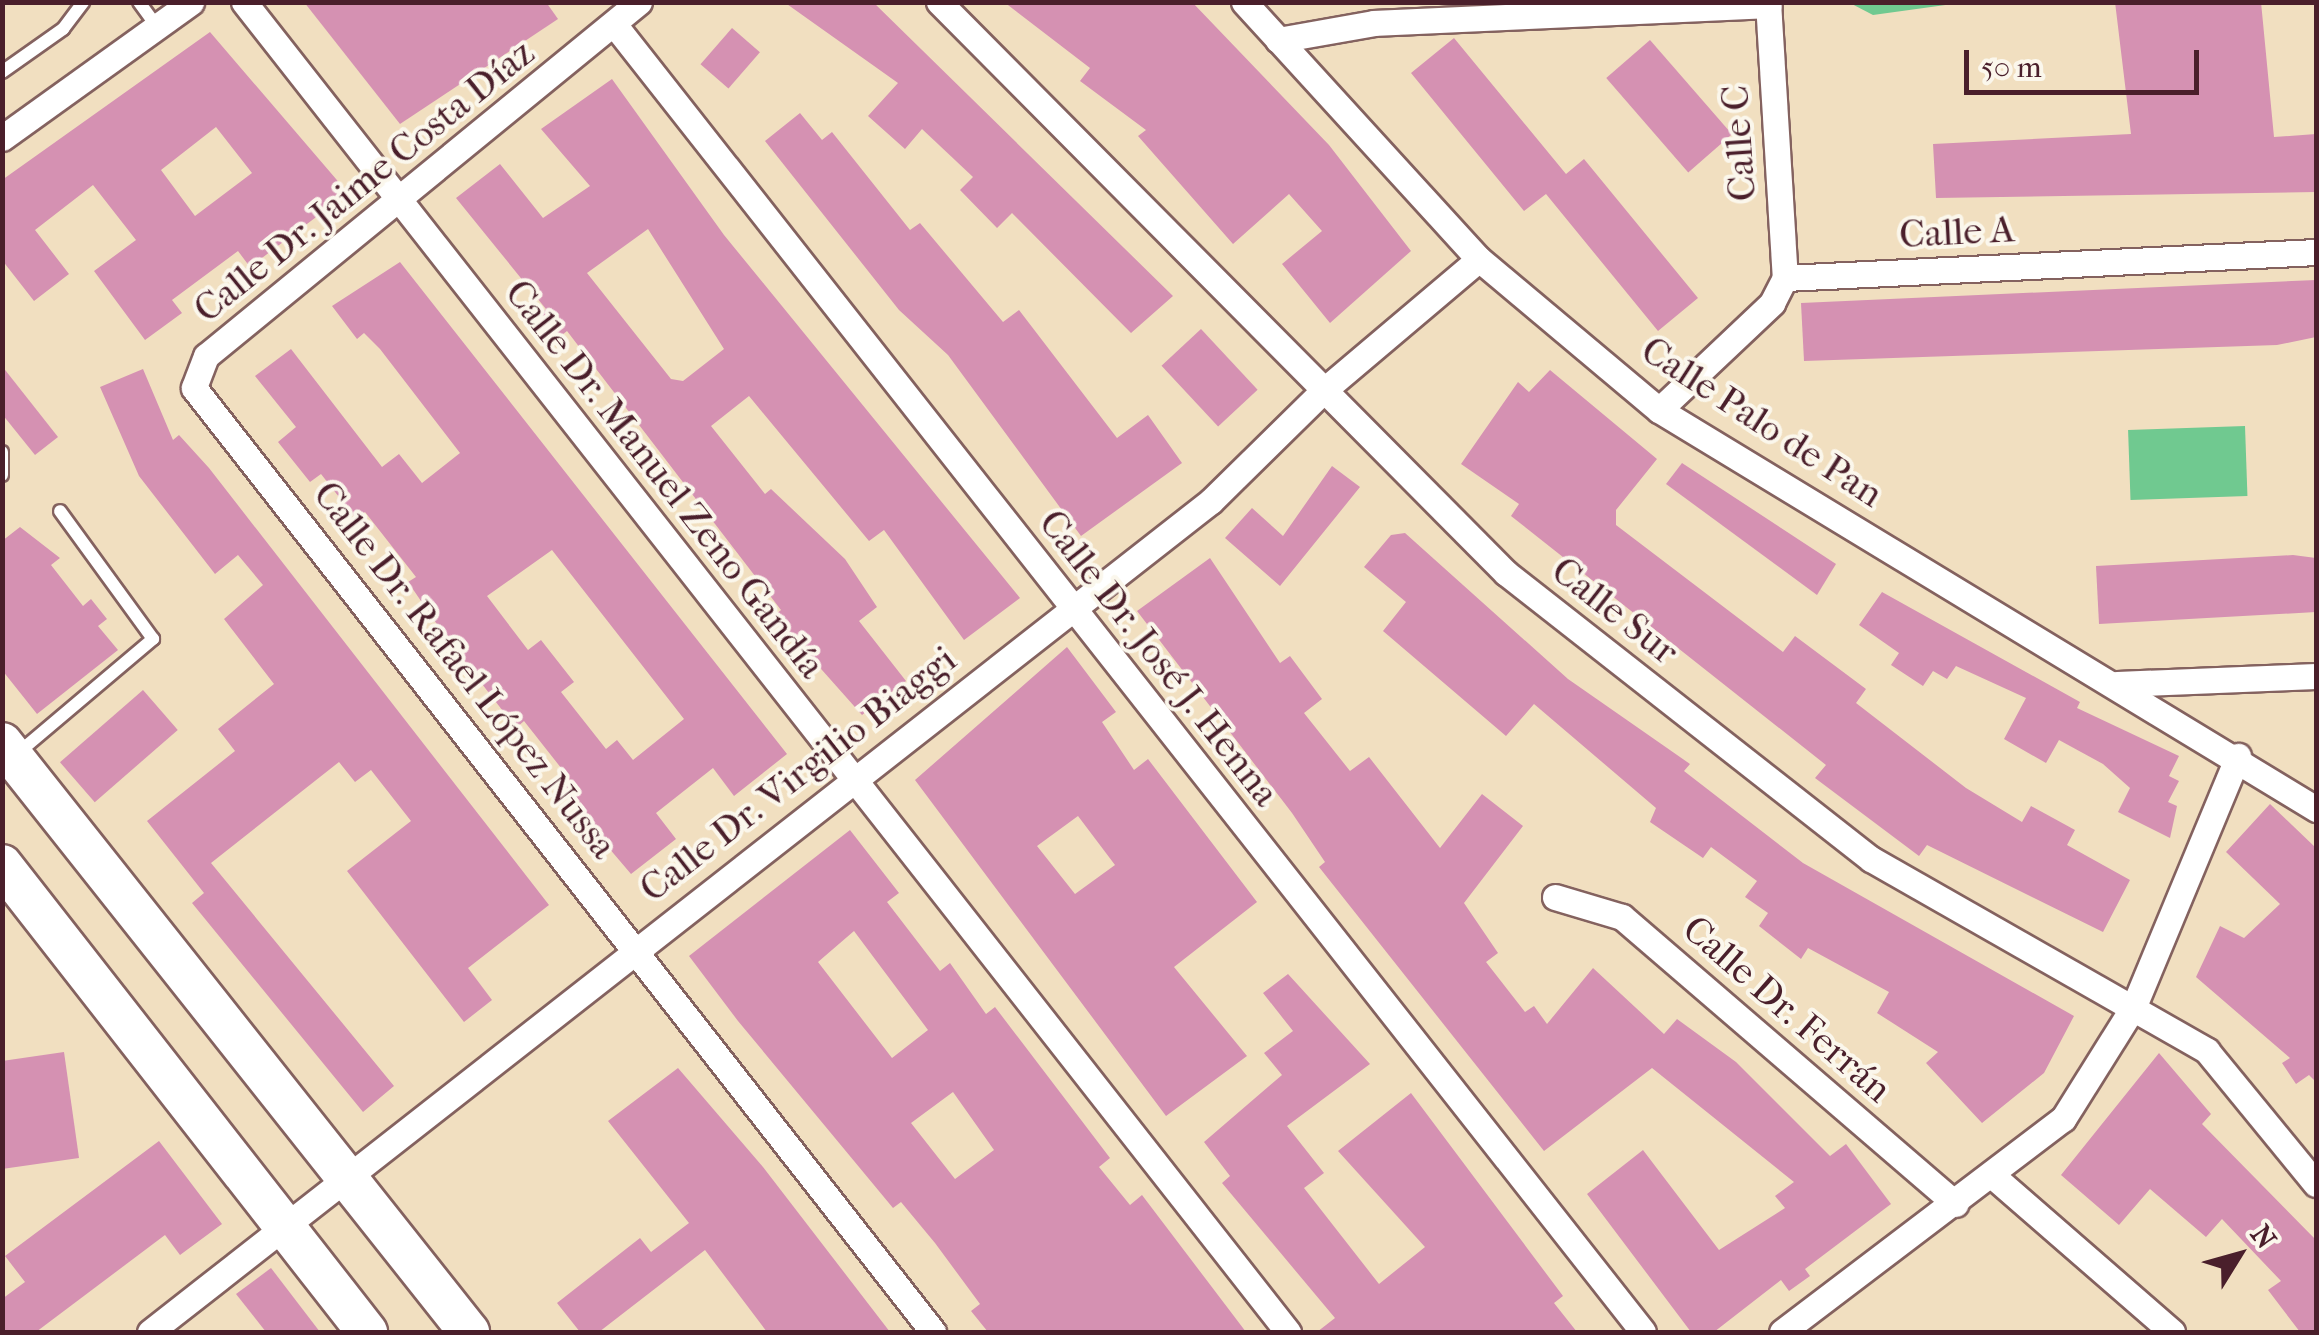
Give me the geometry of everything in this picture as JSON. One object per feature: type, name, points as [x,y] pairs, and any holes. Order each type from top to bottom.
[{"type":"main road","points":[[8,750],[469,1332]]},
{"type":"main road","points":[[2,865],[367,1332]]},
{"type":"street","points":[[2,138],[191,2]]},
{"type":"street","name":"Calle Dr. Manuel Zeno Gandía","points":[[244,2],[1288,1332]]},
{"type":"street","name":"Calle Dr. Jaime Costa Díaz","points":[[194,388],[206,356],[396,200],[618,28],[639,2]]},
{"type":"street","name":"Calle Sur","points":[[939,2],[1506,573],[1872,858],[2134,1006],[2207,1052],[2316,1184]]},
{"type":"street","name":"Calle Palo de Pan","points":[[1244,2],[1479,260],[1658,410],[2238,756],[2316,809]]},
{"type":"street","points":[[1278,40],[1374,23],[1768,4]]},
{"type":"street","name":"Calle C","points":[[1768,4],[1785,278]]},
{"type":"street","name":"Calle Dr. José J. Henna","points":[[618,28],[1642,1332]]},
{"type":"street","name":"Calle A","points":[[1785,278],[2316,252]]},
{"type":"street","name":"Calle Dr. Virgilio Biaggi","points":[[150,1332],[853,777],[1211,502],[1323,391],[1479,260]]},
{"type":"street","points":[[1658,410],[1772,304],[1785,278]]},
{"type":"street","name":"Calle Dr. Rafael López Nussa","points":[[194,388],[639,948],[933,1332]]},
{"type":"street","points":[[2117,684],[2316,676]]},
{"type":"street","points":[[1782,1332],[1994,1177],[2064,1118],[2134,1006],[2238,756]]},
{"type":"street","name":"Calle Dr. Ferrán","points":[[1556,897],[1622,917],[1956,1204]]},
{"type":"street","points":[[1994,1177],[2172,1332]]},
{"type":"lane","points":[[2,72],[63,29],[83,2]]},
{"type":"lane","points":[[138,2],[157,27]]},
{"type":"lane","points":[[2,452],[2,475]]},
{"type":"lane","points":[[8,750],[153,639],[60,511]]},
{"type":"green space","points":[[1848,2],[1960,2],[1960,3],[1873,15]]},
{"type":"green space","points":[[2245,426],[2247,496],[2131,500],[2128,430]]},
{"type":"building","points":[[304,2],[546,2],[558,19],[400,124]]},
{"type":"building","points":[[784,2],[873,2],[1173,296],[1131,333],[1012,213],[997,228],[960,190],[973,177],[922,129],[905,149],[868,116],[898,83]]},
{"type":"building","points":[[1004,2],[1192,2],[1329,145],[1411,251],[1330,323],[1282,264],[1322,231],[1289,194],[1233,244],[1138,136],[1146,130],[1080,81],[1090,68]]},
{"type":"building","points":[[2115,2],[2261,2],[2274,137],[2316,134],[2316,192],[1936,198],[1933,144],[2131,134]]},
{"type":"building","points":[[732,28],[760,52],[728,89],[701,64]]},
{"type":"building","points":[[210,32],[348,193],[250,267],[238,251],[172,300],[182,313],[145,340],[94,271],[136,240],[93,185],[35,230],[69,274],[34,301],[2,260],[2,180]],"holes":[[[216,127],[252,173],[195,216],[161,170]]]},
{"type":"building","points":[[1454,38],[1566,174],[1584,159],[1698,298],[1658,331],[1546,194],[1524,211],[1411,73]]},
{"type":"building","points":[[1650,40],[1732,134],[1688,172],[1606,78]]},
{"type":"building","points":[[612,79],[724,235],[1020,598],[964,640],[884,530],[869,541],[749,396],[711,426],[765,494],[771,489],[845,559],[877,607],[859,621],[906,681],[862,715],[774,616],[781,610],[567,331],[557,339],[538,316],[546,309],[456,198],[500,164],[543,218],[590,186],[541,129]],"holes":[[[648,229],[724,349],[683,381],[671,379],[587,273]]]},
{"type":"building","points":[[800,113],[822,140],[832,132],[910,230],[920,223],[1003,322],[1019,310],[1117,438],[1148,415],[1182,463],[1081,536],[948,355],[899,310],[765,141]]},
{"type":"building","points":[[400,262],[787,754],[734,796],[713,768],[656,813],[676,839],[631,874],[557,787],[569,778],[524,721],[516,728],[445,636],[408,582],[416,577],[365,512],[357,520],[321,474],[310,482],[278,442],[296,427],[255,376],[291,349],[382,467],[399,454],[422,483],[460,453],[380,349],[364,333],[357,339],[332,306]],"holes":[[[552,550],[684,719],[633,760],[617,740],[606,749],[561,692],[574,682],[541,640],[528,650],[487,596]]]},
{"type":"building","points":[[2316,280],[2316,337],[2277,345],[1804,361],[1801,303]]},
{"type":"building","points":[[1201,329],[1258,390],[1218,427],[1162,366]]},
{"type":"building","points":[[2,366],[58,437],[35,455],[2,414]]},
{"type":"building","points":[[143,369],[173,440],[179,435],[209,468],[549,905],[468,968],[492,1000],[464,1022],[347,871],[411,821],[371,770],[355,782],[339,762],[211,863],[394,1086],[363,1112],[192,903],[204,893],[147,821],[235,751],[218,729],[274,684],[224,619],[263,585],[238,555],[215,574],[139,476],[100,387]]},
{"type":"building","points":[[1550,370],[1657,459],[1616,510],[1616,525],[1783,652],[1795,636],[1866,689],[1856,703],[1966,788],[2022,822],[2031,806],[2075,830],[2067,845],[2130,880],[2103,932],[1927,845],[1919,856],[1815,778],[1826,765],[1511,516],[1519,504],[1461,464],[1518,382],[1529,392]]},
{"type":"building","points":[[1682,463],[1836,564],[1817,595],[1666,484]]},
{"type":"building","points":[[1332,466],[1360,487],[1280,586],[1225,538],[1252,508],[1283,536]]},
{"type":"building","points":[[20,527],[60,558],[51,565],[83,606],[91,599],[107,619],[98,626],[118,650],[37,714],[2,670],[2,541]]},
{"type":"building","points":[[1405,533],[1568,679],[1690,764],[1684,771],[1803,863],[2074,1016],[2044,1073],[1982,1123],[1926,1063],[1938,1052],[1877,1013],[1889,992],[1808,948],[1801,959],[1759,926],[1768,913],[1745,897],[1757,881],[1711,847],[1703,858],[1650,822],[1656,808],[1534,704],[1506,736],[1383,631],[1406,602],[1364,567],[1391,535]]},
{"type":"building","points":[[2293,555],[2316,558],[2316,612],[2099,624],[2096,566]]},
{"type":"building","points":[[1210,558],[1280,663],[1290,656],[1322,699],[1304,713],[1350,771],[1369,757],[1440,848],[1482,794],[1523,826],[1464,903],[1498,953],[1486,962],[1525,1012],[1534,1006],[1547,1024],[1593,968],[1664,1034],[1677,1019],[1736,1062],[1830,1156],[1846,1144],[1891,1204],[1805,1269],[1810,1276],[1789,1291],[1781,1280],[1714,1332],[1691,1332],[1587,1194],[1643,1150],[1719,1250],[1785,1208],[1775,1196],[1794,1182],[1652,1068],[1544,1151],[1319,867],[1325,862],[1292,813],[1137,611]]},
{"type":"building","points":[[1882,592],[2080,702],[2077,708],[2179,756],[2169,776],[2179,781],[2168,802],[2177,806],[2170,838],[2118,812],[2130,788],[2103,764],[2059,740],[2046,763],[2004,739],[2026,698],[1956,666],[1947,679],[1933,671],[1923,686],[1891,665],[1899,653],[1859,625]]},
{"type":"building","points":[[1067,647],[1116,712],[1102,722],[1134,770],[1148,759],[1257,902],[1174,967],[1247,1056],[1166,1116],[915,780]],"holes":[[[1078,816],[1115,865],[1075,894],[1037,846]]]},
{"type":"building","points":[[143,690],[178,730],[95,802],[60,762]]},
{"type":"building","points":[[2270,804],[2316,848],[2316,1082],[2309,1075],[2296,1084],[2282,1063],[2290,1058],[2196,977],[2220,926],[2244,938],[2280,904],[2226,852]]},
{"type":"building","points":[[850,830],[899,893],[887,902],[940,971],[950,963],[986,1014],[995,1007],[1110,1158],[1099,1167],[1130,1205],[1142,1195],[1246,1332],[988,1332],[971,1311],[980,1304],[935,1243],[901,1202],[893,1208],[689,956]],"holes":[[[854,931],[928,1030],[892,1058],[818,962]],[[953,1092],[994,1150],[955,1179],[911,1123]]]},
{"type":"building","points":[[1288,974],[1370,1064],[1287,1126],[1324,1173],[1304,1188],[1379,1284],[1425,1247],[1338,1151],[1411,1093],[1563,1296],[1554,1303],[1577,1332],[1317,1332],[1335,1318],[1222,1183],[1230,1176],[1204,1142],[1282,1075],[1264,1053],[1293,1031],[1263,993]]},
{"type":"building","points":[[64,1052],[79,1158],[2,1169],[2,1061]]},
{"type":"building","points":[[2159,1053],[2211,1114],[2202,1124],[2316,1240],[2316,1332],[2300,1332],[2268,1290],[2281,1281],[2222,1219],[2206,1237],[2150,1189],[2119,1225],[2061,1175]]},
{"type":"building","points":[[678,1068],[763,1167],[890,1332],[767,1332],[705,1250],[599,1332],[580,1332],[557,1303],[640,1238],[651,1252],[689,1223],[608,1121]]},
{"type":"building","points":[[159,1141],[222,1224],[180,1255],[165,1235],[36,1332],[2,1332],[2,1299],[25,1282],[5,1256]]},
{"type":"building","points":[[271,1268],[320,1332],[266,1332],[236,1294]]}]
